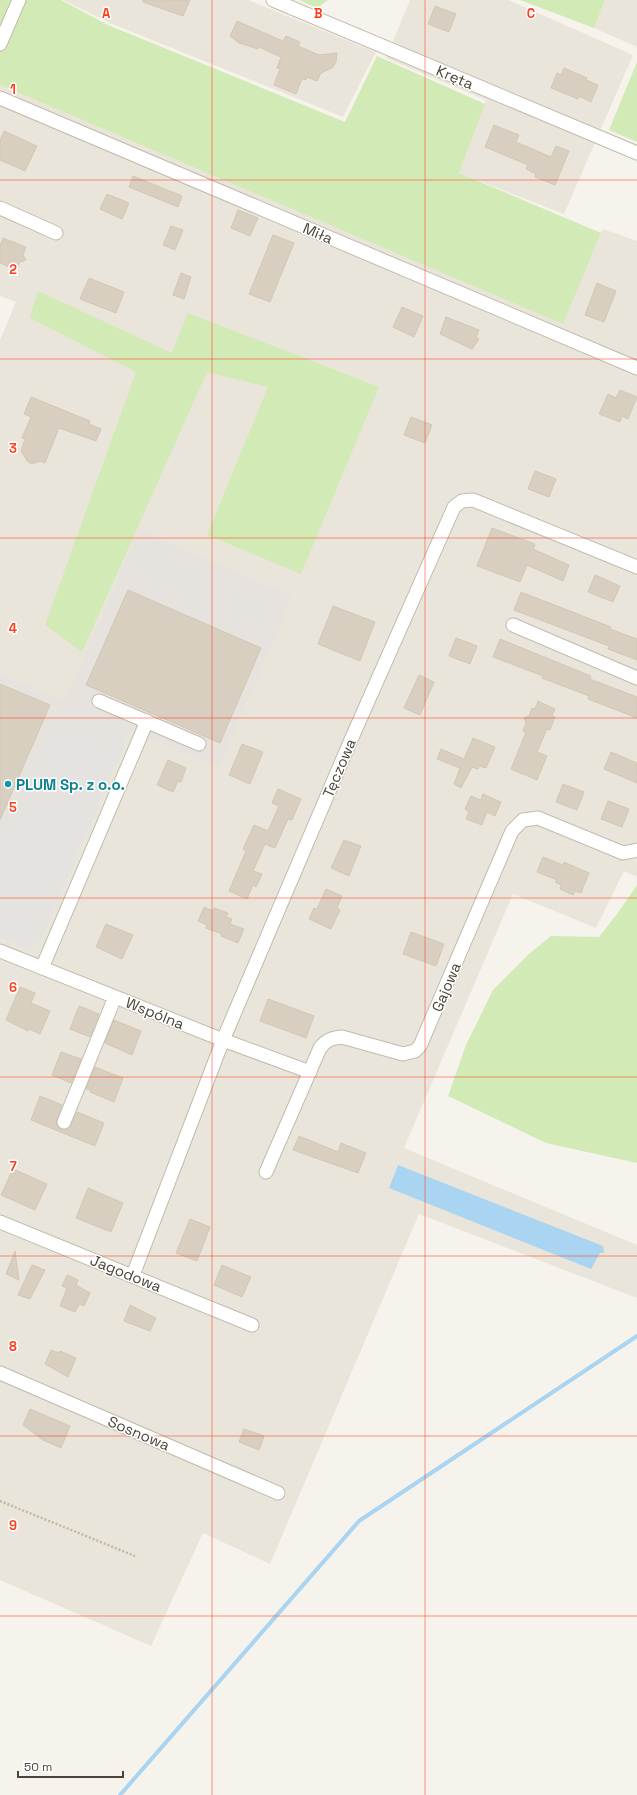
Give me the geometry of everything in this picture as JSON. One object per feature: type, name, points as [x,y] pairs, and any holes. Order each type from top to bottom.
[{"type":"street","points":[[0,44],[19,0]]},
{"type":"street","name":"Kręta","points":[[273,0],[637,153]]},
{"type":"street","name":"Miła","points":[[0,98],[637,368]]},
{"type":"street","points":[[0,208],[56,233]]},
{"type":"street","name":"Tęczowa","points":[[133,1275],[223,1040],[350,742],[454,507],[462,501],[473,500],[637,567]]},
{"type":"street","points":[[513,625],[637,678]]},
{"type":"street","points":[[99,701],[144,727],[199,744]]},
{"type":"street","points":[[42,968],[144,727]]},
{"type":"street","name":"Gajowa","points":[[266,1172],[320,1048],[324,1043],[342,1037],[403,1054],[415,1051],[420,1046],[512,830],[516,824],[523,820],[538,818],[623,853],[637,850]]},
{"type":"street","name":"Wspólna","points":[[0,953],[42,968],[223,1040],[310,1072]]},
{"type":"street","points":[[64,1122],[115,997]]},
{"type":"street","name":"Jagodowa","points":[[0,1222],[133,1275],[252,1325]]},
{"type":"street","name":"Sosnowa","points":[[0,1372],[278,1493]]},
{"type":"path","points":[[0,1501],[135,1556]]},
{"type":"shaded area","points":[[63,0],[248,0],[376,52],[343,117],[110,23]]},
{"type":"shaded area","points":[[410,0],[508,0],[633,55],[564,214],[459,173],[486,100],[386,58]]},
{"type":"shaded area","points":[[605,0],[637,0],[637,47],[594,28]]},
{"type":"shaded area","points":[[0,85],[562,323],[603,229],[637,241],[637,877],[624,871],[596,928],[513,894],[404,1148],[637,1245],[637,1298],[419,1214],[270,1564],[203,1533],[151,1646],[0,1580],[0,340],[16,302],[0,296]]},
{"type":"shaded area","points":[[139,530],[292,597],[219,767],[131,729],[40,941],[25,947],[0,937],[0,674],[64,702]]},
{"type":"shaded area","points":[[56,716],[124,745],[40,941],[25,947],[0,937],[0,828],[6,830]]},
{"type":"green space","points":[[0,0],[61,0],[108,25],[345,122],[377,56],[485,104],[459,173],[601,233],[563,324],[0,85]]},
{"type":"green space","points":[[299,0],[328,0],[317,8]]},
{"type":"green space","points":[[520,0],[605,0],[594,28]]},
{"type":"green space","points":[[637,62],[637,142],[609,130]]},
{"type":"green space","points":[[38,291],[172,353],[188,313],[379,387],[301,574],[207,535],[268,387],[207,372],[82,652],[45,625],[136,372],[30,318]]},
{"type":"green space","points":[[637,885],[637,1163],[546,1143],[448,1096],[466,1045],[493,990],[529,954],[551,936],[599,937]]},
{"type":"water","points":[[398,1165],[603,1246],[604,1253],[600,1253],[591,1269],[389,1188]]},
{"type":"building","points":[[143,0],[190,0],[183,16],[143,2]]},
{"type":"building","points":[[435,6],[456,14],[449,32],[428,24]]},
{"type":"building","points":[[237,21],[283,41],[286,36],[300,42],[298,46],[319,55],[337,53],[336,62],[332,68],[321,73],[317,81],[307,77],[306,80],[302,79],[296,94],[274,85],[280,69],[277,68],[281,57],[259,47],[258,49],[239,43],[230,36]]},
{"type":"building","points":[[564,68],[587,78],[586,80],[598,85],[591,102],[579,96],[578,99],[551,88],[557,73],[561,75]]},
{"type":"building","points":[[494,125],[519,135],[516,142],[551,157],[556,146],[569,151],[555,185],[535,177],[536,174],[526,169],[528,165],[485,147]]},
{"type":"building","points":[[4,131],[37,146],[25,171],[0,160],[0,140]]},
{"type":"building","points":[[133,176],[182,196],[178,207],[129,187]]},
{"type":"building","points":[[107,194],[129,203],[122,219],[100,209]]},
{"type":"building","points":[[238,210],[258,218],[250,236],[231,228]]},
{"type":"building","points":[[171,226],[183,230],[175,250],[163,245]]},
{"type":"building","points":[[273,235],[294,243],[270,302],[249,294]]},
{"type":"building","points":[[3,238],[26,247],[23,255],[26,260],[20,262],[16,270],[0,263],[0,246]]},
{"type":"building","points":[[181,273],[191,277],[184,299],[173,295]]},
{"type":"building","points":[[89,278],[124,292],[116,313],[80,299]]},
{"type":"building","points":[[597,283],[616,291],[604,322],[585,315]]},
{"type":"building","points":[[402,307],[423,316],[414,337],[393,327]]},
{"type":"building","points":[[446,317],[479,330],[476,338],[479,339],[472,349],[440,334]]},
{"type":"building","points":[[620,390],[637,397],[628,419],[622,416],[620,422],[599,414],[608,394],[616,398]]},
{"type":"building","points":[[31,397],[90,421],[89,424],[101,429],[96,441],[59,428],[45,463],[40,461],[32,464],[28,462],[21,451],[25,439],[22,438],[31,417],[24,414]]},
{"type":"building","points":[[411,417],[432,425],[425,443],[404,435]]},
{"type":"building","points":[[535,471],[556,479],[549,497],[528,489]]},
{"type":"building","points":[[492,528],[535,544],[533,549],[569,565],[563,581],[527,565],[520,582],[477,566]]},
{"type":"building","points":[[595,575],[620,586],[613,602],[588,592]]},
{"type":"building","points":[[128,590],[261,648],[220,743],[86,685]]},
{"type":"building","points":[[521,592],[611,627],[610,629],[637,639],[637,660],[608,649],[609,646],[514,610]]},
{"type":"building","points":[[333,606],[375,622],[360,661],[318,644]]},
{"type":"building","points":[[456,638],[477,646],[470,664],[449,656]]},
{"type":"building","points":[[500,639],[591,676],[590,679],[637,697],[637,718],[588,699],[589,696],[542,678],[543,676],[493,657]]},
{"type":"building","points":[[419,675],[434,682],[420,715],[404,708]]},
{"type":"building","name":"PLUM Sp. z o.o.","points":[[0,684],[50,705],[0,820]]},
{"type":"building","points":[[538,701],[555,709],[552,716],[555,717],[550,730],[547,729],[537,752],[547,756],[537,780],[511,769],[526,732],[523,731],[526,723],[524,718],[529,716],[532,708],[535,709]]},
{"type":"building","points":[[473,738],[495,747],[486,768],[479,766],[478,769],[472,767],[461,788],[454,784],[460,768],[437,759],[441,749],[464,759]]},
{"type":"building","points":[[242,744],[263,752],[250,784],[229,775]]},
{"type":"building","points":[[611,752],[637,763],[637,783],[604,769]]},
{"type":"building","points":[[168,760],[186,768],[181,782],[178,781],[173,792],[157,785]]},
{"type":"building","points":[[563,784],[584,792],[577,810],[556,802]]},
{"type":"building","points":[[278,789],[301,799],[292,820],[288,819],[275,848],[265,844],[253,871],[262,874],[256,887],[253,885],[247,899],[229,891],[246,851],[243,849],[254,825],[268,831],[279,806],[272,803]]},
{"type":"building","points":[[483,794],[501,802],[495,816],[487,812],[482,825],[466,819],[469,812],[465,809],[471,796],[481,800]]},
{"type":"building","points":[[608,801],[629,809],[622,827],[601,819]]},
{"type":"building","points":[[344,840],[361,846],[349,876],[331,868]]},
{"type":"building","points":[[543,857],[563,865],[564,862],[589,873],[581,893],[575,891],[573,895],[560,889],[561,885],[555,882],[557,880],[537,872]]},
{"type":"building","points":[[326,889],[342,896],[337,908],[340,910],[331,929],[309,919],[314,908],[317,909]]},
{"type":"building","points":[[204,907],[213,911],[214,908],[228,913],[226,917],[232,919],[230,924],[244,929],[238,943],[221,936],[222,934],[206,928],[207,925],[198,921]]},
{"type":"building","points":[[106,924],[133,935],[122,959],[96,947]]},
{"type":"building","points":[[411,932],[444,944],[436,966],[403,954]]},
{"type":"building","points":[[20,987],[35,993],[31,1003],[50,1011],[40,1034],[29,1029],[28,1031],[6,1020]]},
{"type":"building","points":[[268,999],[314,1016],[306,1038],[260,1021]]},
{"type":"building","points":[[79,1006],[99,1014],[90,1037],[70,1029]]},
{"type":"building","points":[[114,1020],[141,1031],[132,1055],[105,1043]]},
{"type":"building","points":[[61,1052],[81,1059],[71,1083],[52,1075]]},
{"type":"building","points":[[95,1067],[123,1078],[114,1102],[86,1089]]},
{"type":"building","points":[[40,1096],[62,1105],[56,1123],[61,1130],[69,1128],[77,1112],[104,1123],[95,1146],[31,1120]]},
{"type":"building","points":[[299,1136],[338,1152],[341,1143],[366,1153],[358,1173],[293,1150]]},
{"type":"building","points":[[13,1169],[47,1184],[35,1210],[1,1195]]},
{"type":"building","points":[[88,1188],[123,1203],[111,1232],[76,1218]]},
{"type":"building","points":[[190,1219],[210,1227],[197,1261],[176,1253]]},
{"type":"building","points":[[15,1251],[19,1280],[6,1274]]},
{"type":"building","points":[[32,1265],[45,1270],[30,1299],[18,1295]]},
{"type":"building","points":[[222,1265],[251,1277],[242,1297],[214,1285]]},
{"type":"building","points":[[67,1275],[78,1280],[76,1285],[90,1293],[84,1306],[79,1304],[75,1312],[60,1306],[67,1288],[62,1286]]},
{"type":"building","points":[[130,1305],[156,1318],[150,1331],[124,1321]]},
{"type":"building","points":[[51,1350],[59,1353],[60,1351],[76,1358],[68,1377],[45,1364]]},
{"type":"building","points":[[30,1409],[70,1426],[61,1448],[43,1440],[23,1425]]},
{"type":"building","points":[[244,1429],[264,1436],[259,1450],[239,1442]]},
{"type":"waterway","points":[[120,1795],[359,1521],[637,1336]]},
{"type":"place","name":"PLUM Sp. z o.o.","points":[[8,784]]}]
